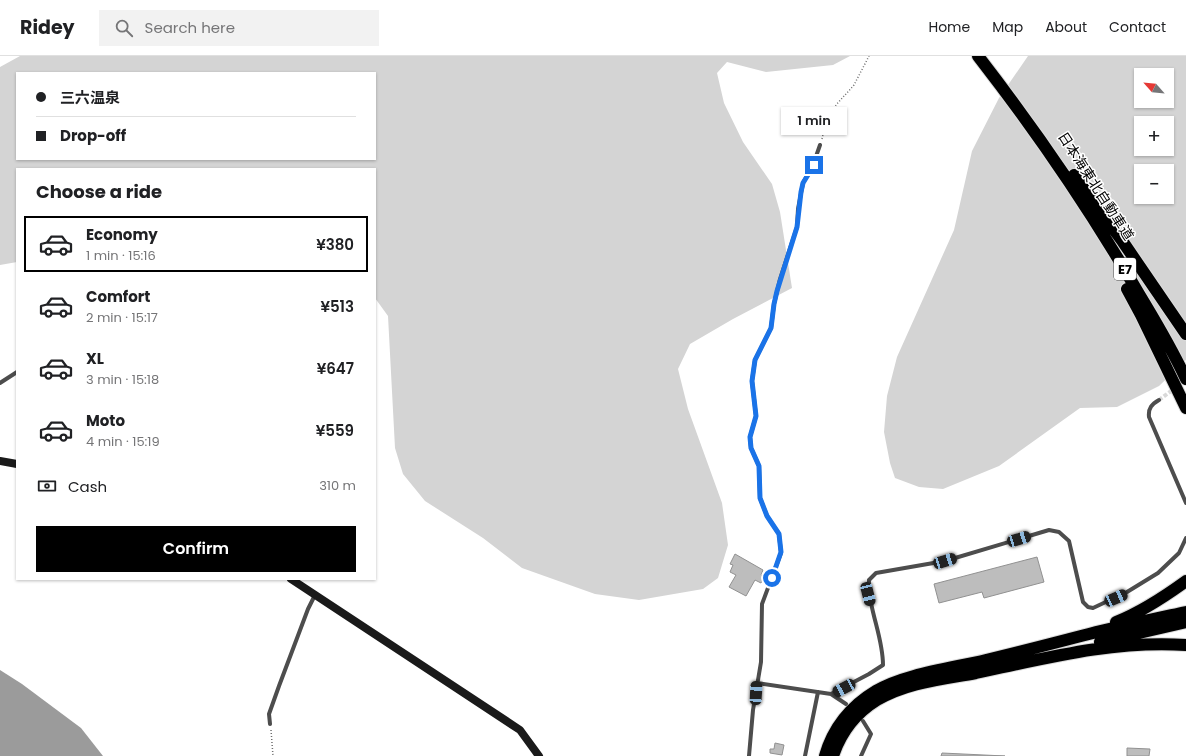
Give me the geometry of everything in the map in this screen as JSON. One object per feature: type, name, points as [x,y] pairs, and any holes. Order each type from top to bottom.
[{"type":"highway","name":"E7","points":[[978,56],[993,71]]},
{"type":"highway","name":"E7","points":[[985,56],[993,71],[1060,162],[1159,326],[1186,379]]},
{"type":"highway","points":[[1060,162],[1084,188],[1186,334]]},
{"type":"highway","points":[[1060,162],[1142,315],[1186,408]]},
{"type":"highway","name":"日本海東北自動車道","points":[[1060,162],[1121,250],[1163,323],[1186,367]]},
{"type":"highway","points":[[1090,634],[1130,616],[1186,581]]},
{"type":"highway","points":[[825,756],[832,736],[847,715],[866,698],[891,684],[908,678],[1186,612]]},
{"type":"highway","points":[[1061,654],[1096,643],[1186,622]]},
{"type":"highway","points":[[833,756],[841,738],[852,721],[869,706],[888,695],[912,686],[1061,654],[1136,645],[1155,644],[1186,646]]},
{"type":"street","points":[[748,756],[761,662],[762,604],[781,552],[779,534],[767,516],[760,498],[759,466],[751,448],[750,437],[756,416],[752,381],[755,360],[771,328],[777,291],[797,227],[803,183],[814,165],[820,145]]},
{"type":"street","points":[[0,383],[16,373]]},
{"type":"street","points":[[1159,400],[1152,405],[1148,412],[1149,417],[1186,503]]},
{"type":"street","points":[[0,461],[16,464]]},
{"type":"street","points":[[831,694],[883,665],[883,651],[868,594],[869,580],[876,573],[945,561],[1049,530],[1059,532],[1068,540],[1083,602],[1088,607],[1093,608],[1127,592],[1158,573],[1179,553],[1186,538]]},
{"type":"street","points":[[293,580],[520,730],[540,756]]},
{"type":"street","points":[[270,724],[269,714],[308,609],[316,594]]},
{"type":"street","points":[[757,683],[831,694],[846,704]]},
{"type":"street","points":[[805,756],[818,692]]},
{"type":"street","points":[[861,756],[871,734],[863,721]]},
{"type":"path","points":[[820,145],[825,126],[836,105],[854,85],[869,56]]},
{"type":"path","points":[[270,724],[273,756]]},
{"type":"shaded area","points":[[20,56],[850,56],[833,65],[766,72],[727,62],[717,73],[724,103],[743,142],[772,184],[780,212],[792,288],[733,319],[690,344],[678,369],[688,409],[722,503],[728,545],[718,578],[703,589],[639,600],[595,594],[522,568],[483,538],[425,501],[403,474],[395,448],[388,316],[376,299],[376,168],[16,168],[16,262],[0,265],[0,67]]},
{"type":"shaded area","points":[[1028,56],[1186,56],[1186,360],[1159,386],[1117,407],[1080,408],[999,466],[943,489],[919,487],[895,478],[890,463],[884,432],[887,396],[897,357],[954,230],[972,151],[999,98]]},
{"type":"shaded area","points":[[0,670],[22,684],[81,728],[103,756],[0,756]]},
{"type":"building","points":[[735,554],[763,570],[761,575],[764,577],[761,583],[755,580],[746,596],[729,587],[736,575],[730,572],[733,565],[730,564]]},
{"type":"building","points":[[1037,557],[1044,582],[984,598],[982,592],[939,603],[934,584]]},
{"type":"building","points":[[775,743],[784,745],[782,755],[770,753],[770,749],[774,749]]},
{"type":"building","points":[[1127,748],[1150,749],[1149,756],[1127,756]]},
{"type":"building","points":[[942,753],[1005,756],[941,756]]},
{"type":"tunnel","points":[[1159,400],[1175,388]]},
{"type":"route","points":[[772,578],[781,552],[779,534],[767,516],[760,498],[759,466],[751,448],[750,437],[756,416],[752,381],[755,360],[771,328],[774,304],[780,279],[797,227],[798,209],[803,183],[814,165]]}]
